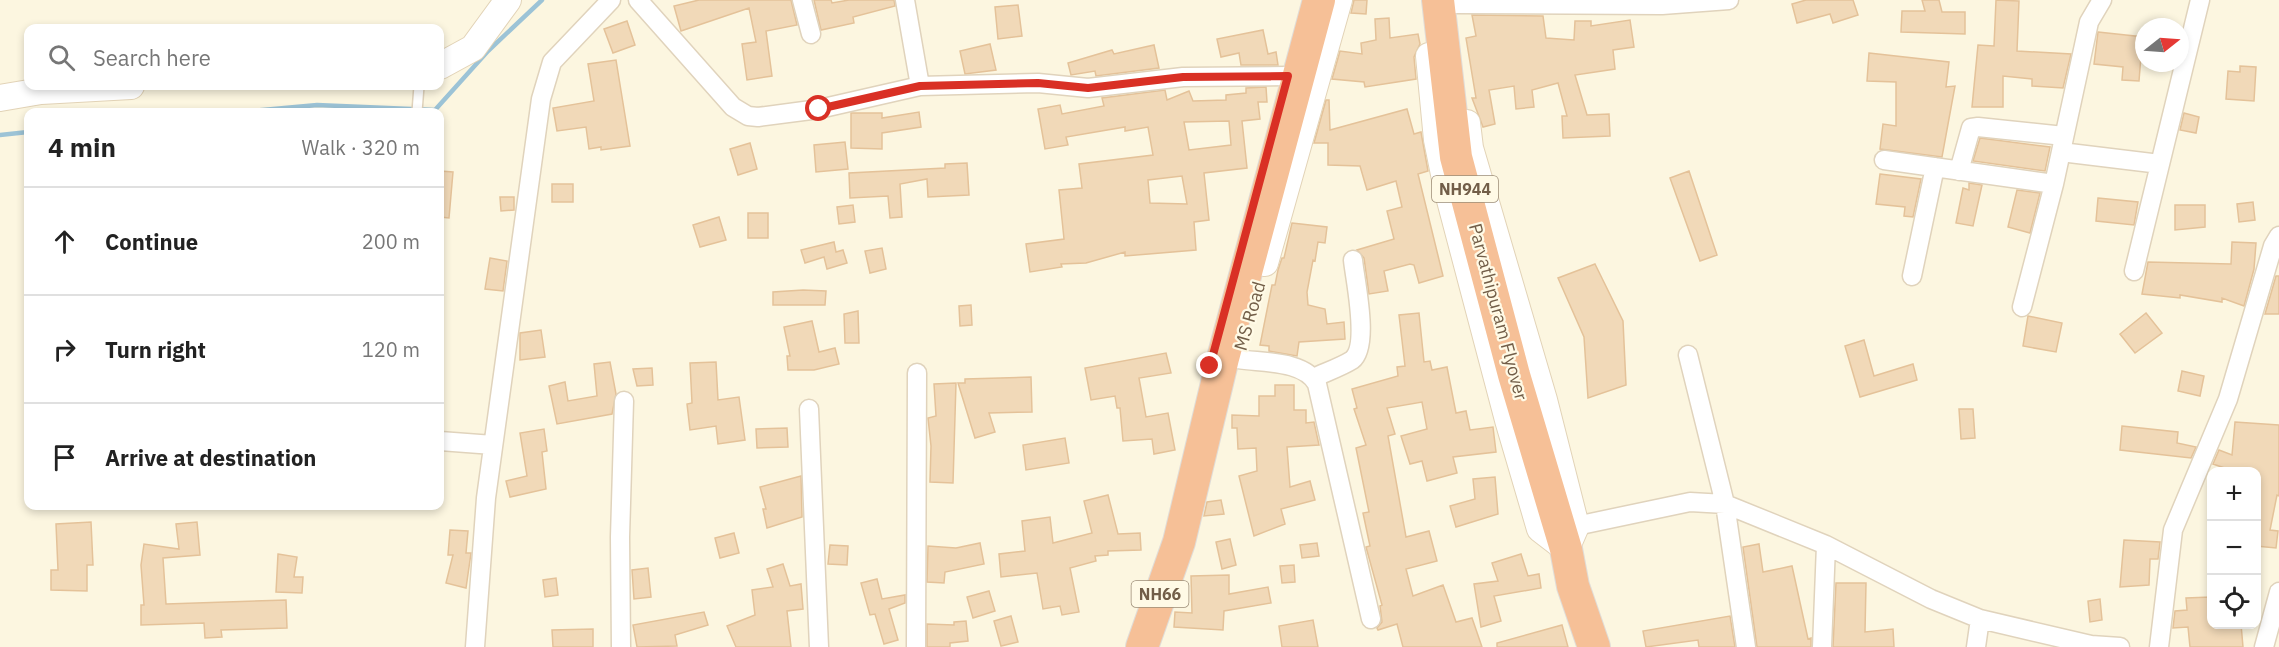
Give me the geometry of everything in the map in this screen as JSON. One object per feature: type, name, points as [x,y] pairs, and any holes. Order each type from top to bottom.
[{"type":"highway","name":"NH66","points":[[1145,637],[1179,542],[1223,358],[1319,0]]},
{"type":"highway","name":"Parvathipuram Flyover","points":[[1448,1],[1456,157],[1514,375],[1571,537]]},
{"type":"highway","name":"NH944","points":[[1571,537],[1573,586],[1594,647]]},
{"type":"highway","name":"NH944","points":[[1571,537],[1610,647]]},
{"type":"street","points":[[444,64],[473,48],[508,0]]},
{"type":"street","points":[[475,647],[486,498],[541,99],[547,75],[559,52],[611,0]]},
{"type":"street","points":[[638,0],[733,107],[748,116],[819,109],[920,86],[1038,83],[1088,88],[1183,77],[1288,76]]},
{"type":"street","points":[[802,0],[811,34]]},
{"type":"street","points":[[905,0],[920,86]]},
{"type":"street","points":[[1145,637],[1161,559],[1210,366],[1310,0]]},
{"type":"street","name":"MS Road","points":[[1145,637],[1186,552],[1339,0]]},
{"type":"street","points":[[1424,0],[1437,140],[1470,281],[1540,529],[1571,537],[1690,502],[1725,504],[1826,545],[1931,599],[1980,619],[2091,645],[2120,647]]},
{"type":"street","points":[[1571,537],[1544,400],[1470,148],[1448,1],[1662,3],[1729,0]]},
{"type":"street","points":[[2022,307],[2054,184],[2089,22],[2102,0]]},
{"type":"street","points":[[2134,271],[2200,0]]},
{"type":"street","points":[[0,98],[59,90]]},
{"type":"street","points":[[1959,171],[1971,128],[2160,164]]},
{"type":"street","points":[[1884,160],[2054,184]]},
{"type":"street","points":[[1912,276],[1935,167]]},
{"type":"street","points":[[2159,647],[2173,530],[2228,399],[2273,246],[2279,236]]},
{"type":"street","points":[[1313,378],[1353,359],[1359,350],[1362,334],[1353,260]]},
{"type":"street","points":[[1688,355],[1725,504],[1746,647]]},
{"type":"street","points":[[1238,359],[1300,369],[1313,378],[1319,392],[1371,619]]},
{"type":"street","points":[[916,647],[917,372]]},
{"type":"street","points":[[621,647],[620,537],[624,401]]},
{"type":"street","points":[[809,409],[819,647]]},
{"type":"street","points":[[444,441],[494,445]]},
{"type":"street","points":[[1822,647],[1826,545]]},
{"type":"street","points":[[2264,647],[2279,592]]},
{"type":"street","points":[[1976,647],[1980,619]]},
{"type":"lane","points":[[417,108],[418,90]]},
{"type":"building","points":[[699,0],[791,0],[797,25],[766,31],[772,76],[747,80],[742,44],[756,42],[749,8],[681,31],[674,6]]},
{"type":"building","points":[[814,0],[831,0],[832,3],[849,0],[894,0],[895,6],[853,17],[854,23],[821,30]]},
{"type":"building","points":[[1354,0],[1367,0],[1366,14],[1351,13]]},
{"type":"building","points":[[1806,0],[1853,0],[1858,15],[1833,23],[1830,14],[1797,23],[1792,4]]},
{"type":"building","points":[[1922,0],[1939,0],[1942,12],[1965,12],[1965,34],[1901,32],[1902,11],[1925,11]]},
{"type":"building","points":[[1996,0],[2019,1],[2017,51],[2071,54],[2063,88],[2032,86],[2032,79],[2003,76],[2003,107],[1972,107],[1978,45],[1994,46]]},
{"type":"building","points":[[1018,5],[1022,36],[998,39],[995,7]]},
{"type":"building","points":[[1472,15],[1543,16],[1546,38],[1574,40],[1575,21],[1591,21],[1591,26],[1630,20],[1634,47],[1613,50],[1615,69],[1575,75],[1587,115],[1609,114],[1610,136],[1563,138],[1562,116],[1567,116],[1558,83],[1532,90],[1534,107],[1516,109],[1514,86],[1489,90],[1495,124],[1483,127],[1472,98],[1476,98],[1466,38],[1476,36]]},
{"type":"building","points":[[1389,18],[1390,38],[1418,34],[1420,44],[1414,57],[1416,79],[1365,87],[1364,82],[1332,79],[1340,51],[1362,54],[1361,43],[1376,40],[1375,19]]},
{"type":"building","points":[[627,21],[635,45],[613,53],[604,29]]},
{"type":"building","points":[[1263,30],[1268,54],[1276,52],[1278,65],[1241,65],[1239,53],[1221,57],[1217,39]]},
{"type":"building","points":[[2098,32],[2135,36],[2135,72],[2140,72],[2139,81],[2122,80],[2123,67],[2094,64]]},
{"type":"building","points":[[990,44],[996,70],[965,74],[960,51]]},
{"type":"building","points":[[1154,45],[1159,68],[1096,76],[1095,71],[1071,75],[1068,63],[1112,50],[1114,54]]},
{"type":"building","points":[[1869,53],[1949,62],[1946,87],[1955,86],[1942,157],[1880,149],[1883,124],[1896,126],[1896,82],[1867,81]]},
{"type":"building","points":[[616,60],[630,146],[601,150],[601,147],[589,149],[586,127],[557,131],[553,108],[594,101],[588,64]]},
{"type":"building","points":[[2240,66],[2256,67],[2254,101],[2226,99],[2228,71],[2240,72]]},
{"type":"building","points":[[1266,87],[1267,102],[1258,102],[1260,119],[1242,121],[1247,168],[1204,173],[1209,220],[1194,222],[1196,250],[1125,256],[1125,252],[1086,263],[1061,264],[1062,267],[1030,272],[1026,244],[1064,239],[1059,190],[1082,188],[1079,164],[1153,155],[1148,127],[1125,131],[1125,127],[1066,137],[1068,145],[1045,149],[1038,109],[1060,105],[1062,114],[1104,106],[1102,98],[1165,90],[1167,100],[1189,91],[1193,101],[1226,100],[1226,95],[1246,93],[1246,88]],"holes":[[[1229,121],[1231,145],[1189,150],[1184,122]],[[1182,176],[1187,204],[1150,203],[1148,180]]]},
{"type":"building","points":[[1326,100],[1329,100],[1330,130],[1407,109],[1414,134],[1421,132],[1428,171],[1418,174],[1443,276],[1419,283],[1414,265],[1410,264],[1384,271],[1388,291],[1369,294],[1364,258],[1357,250],[1394,239],[1387,211],[1402,207],[1396,181],[1367,190],[1360,166],[1328,165],[1328,143],[1314,143]]},
{"type":"building","points":[[919,112],[921,127],[882,133],[882,149],[851,148],[851,113],[882,113],[882,118]]},
{"type":"building","points":[[2184,113],[2199,117],[2196,133],[2180,130]]},
{"type":"building","points":[[1980,138],[2050,147],[2045,171],[1973,161]]},
{"type":"building","points":[[845,142],[848,169],[816,172],[814,145]]},
{"type":"building","points":[[750,143],[757,169],[738,175],[730,149]]},
{"type":"building","points":[[967,163],[969,195],[928,197],[927,179],[900,184],[902,217],[890,218],[888,196],[850,198],[849,173],[945,168],[945,164]]},
{"type":"building","points":[[444,171],[453,172],[449,218],[444,217]]},
{"type":"building","points":[[1689,171],[1717,255],[1700,261],[1670,178]]},
{"type":"building","points":[[1880,174],[1921,179],[1913,217],[1904,216],[1905,207],[1876,204]]},
{"type":"building","points":[[1969,183],[1982,185],[1973,226],[1956,223],[1963,188],[1969,190]]},
{"type":"building","points":[[552,184],[573,184],[573,202],[552,202]]},
{"type":"building","points":[[2017,190],[2040,193],[2030,233],[2008,227]]},
{"type":"building","points":[[500,197],[514,197],[514,210],[501,211]]},
{"type":"building","points":[[2098,198],[2138,202],[2134,225],[2096,221]]},
{"type":"building","points":[[2253,202],[2255,220],[2239,222],[2237,204]]},
{"type":"building","points":[[853,205],[855,222],[839,224],[837,207]]},
{"type":"building","points":[[2175,205],[2205,205],[2205,227],[2175,230]]},
{"type":"building","points":[[748,213],[768,213],[768,238],[748,238]]},
{"type":"building","points":[[719,217],[726,240],[700,247],[693,225]]},
{"type":"building","points":[[1292,223],[1327,227],[1325,243],[1318,242],[1315,261],[1313,260],[1307,292],[1308,305],[1325,309],[1327,324],[1344,322],[1345,339],[1299,342],[1297,356],[1269,351],[1269,346],[1260,345],[1272,285],[1275,285],[1282,258],[1284,258]]},
{"type":"building","points":[[834,242],[836,252],[843,250],[847,263],[827,269],[824,257],[805,263],[801,250]]},
{"type":"building","points":[[2232,242],[2256,243],[2254,269],[2244,306],[2222,298],[2222,302],[2180,295],[2180,298],[2142,294],[2148,262],[2231,264]]},
{"type":"building","points":[[882,248],[886,269],[870,273],[865,251]]},
{"type":"building","points":[[490,258],[507,261],[503,291],[485,289]]},
{"type":"building","points":[[1595,264],[1623,321],[1626,385],[1588,398],[1584,337],[1558,278]]},
{"type":"building","points":[[2276,276],[2279,276],[2279,314],[2265,314]]},
{"type":"building","points":[[826,291],[825,305],[773,305],[773,292]]},
{"type":"building","points":[[971,305],[972,325],[960,326],[959,306]]},
{"type":"building","points":[[858,311],[859,343],[845,343],[844,314]]},
{"type":"building","points":[[1419,313],[1424,362],[1430,361],[1432,370],[1447,367],[1456,413],[1466,411],[1470,430],[1493,427],[1496,452],[1453,457],[1457,473],[1427,481],[1422,461],[1410,464],[1401,436],[1427,429],[1422,402],[1387,408],[1395,434],[1388,436],[1406,537],[1429,531],[1437,561],[1406,569],[1413,596],[1443,585],[1456,622],[1472,618],[1482,647],[1403,647],[1397,624],[1378,630],[1377,628],[1382,622],[1380,606],[1382,605],[1366,547],[1370,546],[1363,513],[1369,512],[1356,448],[1366,445],[1354,409],[1357,408],[1352,389],[1398,376],[1397,367],[1405,366],[1399,315]]},
{"type":"building","points":[[2146,313],[2162,333],[2135,353],[2120,334]]},
{"type":"building","points":[[2028,316],[2062,323],[2056,352],[2023,346]]},
{"type":"building","points":[[812,321],[819,352],[835,348],[839,364],[814,370],[788,370],[787,356],[790,356],[784,327]]},
{"type":"building","points":[[541,330],[545,357],[520,360],[520,333]]},
{"type":"building","points":[[1864,340],[1874,376],[1913,364],[1917,380],[1860,397],[1845,346]]},
{"type":"building","points":[[1166,353],[1171,373],[1139,378],[1146,417],[1168,413],[1175,450],[1154,454],[1152,439],[1123,441],[1120,408],[1117,408],[1115,396],[1091,400],[1085,368]]},
{"type":"building","points":[[610,362],[616,394],[612,414],[557,424],[549,386],[565,382],[568,401],[597,396],[594,364]]},
{"type":"building","points":[[716,362],[718,400],[739,397],[745,440],[718,444],[716,426],[690,430],[687,404],[692,403],[690,363]]},
{"type":"building","points":[[652,368],[653,385],[637,386],[633,369]]},
{"type":"building","points":[[2182,371],[2204,376],[2200,396],[2178,391]]},
{"type":"building","points":[[1031,377],[1032,412],[989,413],[995,432],[975,438],[958,383],[965,383],[965,379]]},
{"type":"building","points":[[956,383],[953,483],[930,482],[931,446],[928,418],[936,416],[934,384]]},
{"type":"building","points":[[1275,385],[1294,385],[1294,410],[1306,410],[1306,423],[1314,422],[1319,445],[1287,447],[1290,487],[1310,481],[1315,500],[1281,509],[1285,524],[1254,536],[1239,476],[1257,471],[1256,448],[1238,449],[1237,428],[1232,428],[1232,415],[1259,416],[1259,396],[1275,396]]},
{"type":"building","points":[[1959,409],[1973,409],[1975,438],[1961,439]]},
{"type":"building","points":[[2235,422],[2279,425],[2279,496],[2277,495],[2270,530],[2278,531],[2276,548],[2261,546],[2261,467],[2222,467],[2213,464],[2219,450],[2232,455]]},
{"type":"building","points":[[2122,426],[2178,432],[2177,443],[2196,447],[2191,458],[2120,450]]},
{"type":"building","points":[[787,428],[788,447],[757,448],[756,429]]},
{"type":"building","points":[[544,429],[547,451],[542,452],[546,489],[510,497],[506,481],[527,476],[520,433]]},
{"type":"building","points":[[1065,438],[1069,463],[1026,470],[1023,445]]},
{"type":"building","points":[[801,476],[802,517],[767,528],[763,509],[766,509],[760,487]]},
{"type":"building","points":[[1495,477],[1498,514],[1456,527],[1450,506],[1475,499],[1473,479]]},
{"type":"building","points":[[1108,495],[1118,534],[1140,533],[1141,550],[1108,551],[1108,555],[1095,556],[1096,561],[1070,568],[1079,612],[1062,615],[1060,606],[1043,609],[1037,573],[1001,577],[999,554],[1025,551],[1022,521],[1050,517],[1053,543],[1092,533],[1084,501]]},
{"type":"building","points":[[1221,500],[1224,514],[1204,516],[1207,502]]},
{"type":"building","points":[[91,522],[93,565],[87,565],[87,591],[51,590],[51,570],[58,570],[56,524]]},
{"type":"building","points":[[197,522],[200,555],[163,558],[166,604],[286,600],[287,628],[221,630],[222,637],[205,638],[204,623],[141,625],[141,605],[144,605],[141,565],[144,544],[179,549],[176,524]]},
{"type":"building","points":[[450,530],[468,531],[466,553],[471,553],[466,588],[446,583],[453,555],[448,555]]},
{"type":"building","points":[[734,533],[739,553],[720,558],[715,538]]},
{"type":"building","points":[[1230,539],[1236,565],[1222,569],[1216,542]]},
{"type":"building","points":[[2124,540],[2160,542],[2158,559],[2150,559],[2149,585],[2120,587]]},
{"type":"building","points":[[980,543],[984,564],[945,572],[944,583],[927,582],[928,546],[956,548]]},
{"type":"building","points":[[1317,543],[1319,556],[1302,558],[1300,545]]},
{"type":"building","points":[[1759,544],[1763,572],[1792,566],[1808,639],[1811,638],[1811,647],[1757,647],[1743,547]]},
{"type":"building","points":[[830,545],[848,546],[847,565],[828,564]]},
{"type":"building","points":[[278,554],[297,557],[294,577],[303,577],[302,593],[276,592]]},
{"type":"building","points":[[1521,554],[1528,576],[1539,574],[1541,588],[1494,596],[1501,621],[1481,627],[1474,584],[1498,581],[1492,563]]},
{"type":"building","points":[[783,564],[790,586],[801,584],[803,609],[787,611],[791,647],[736,647],[727,626],[755,615],[752,590],[773,587],[767,569]]},
{"type":"building","points":[[1294,565],[1295,582],[1282,583],[1280,566]]},
{"type":"building","points":[[648,568],[651,597],[634,599],[632,570]]},
{"type":"building","points":[[1229,575],[1229,594],[1268,587],[1271,603],[1224,611],[1223,630],[1174,627],[1175,612],[1192,613],[1191,576]]},
{"type":"building","points":[[556,578],[558,595],[545,597],[543,580]]},
{"type":"building","points":[[877,579],[882,599],[905,595],[905,603],[889,609],[898,640],[884,644],[875,614],[870,615],[861,583]]},
{"type":"building","points":[[1836,583],[1866,583],[1865,632],[1893,629],[1894,647],[1833,647]]},
{"type":"building","points":[[989,591],[995,611],[973,618],[967,597]]},
{"type":"building","points":[[2207,597],[2207,629],[2241,629],[2243,647],[2190,647],[2188,627],[2173,628],[2175,611],[2187,610],[2186,598]]},
{"type":"building","points":[[2100,599],[2102,620],[2090,622],[2088,601]]},
{"type":"building","points":[[704,612],[708,625],[675,635],[677,646],[637,647],[633,625]]},
{"type":"building","points":[[1011,616],[1018,642],[1001,646],[994,621]]},
{"type":"building","points":[[1730,616],[1735,647],[1699,647],[1698,640],[1646,647],[1643,631]]},
{"type":"building","points":[[1313,620],[1318,647],[1282,647],[1279,626]]},
{"type":"building","points":[[966,621],[968,641],[950,643],[950,647],[927,647],[927,624],[954,625],[954,622]]},
{"type":"building","points":[[1562,625],[1568,647],[1497,647],[1497,643]]},
{"type":"building","points":[[593,629],[593,647],[553,647],[552,630]]},
{"type":"waterway","points":[[437,108],[488,51],[542,0]]},
{"type":"waterway","points":[[285,108],[317,105],[388,108]]},
{"type":"waterway","points":[[0,135],[24,132]]},
{"type":"route","points":[[819,109],[920,86],[1038,83],[1088,88],[1183,77],[1288,76],[1210,366]]}]
